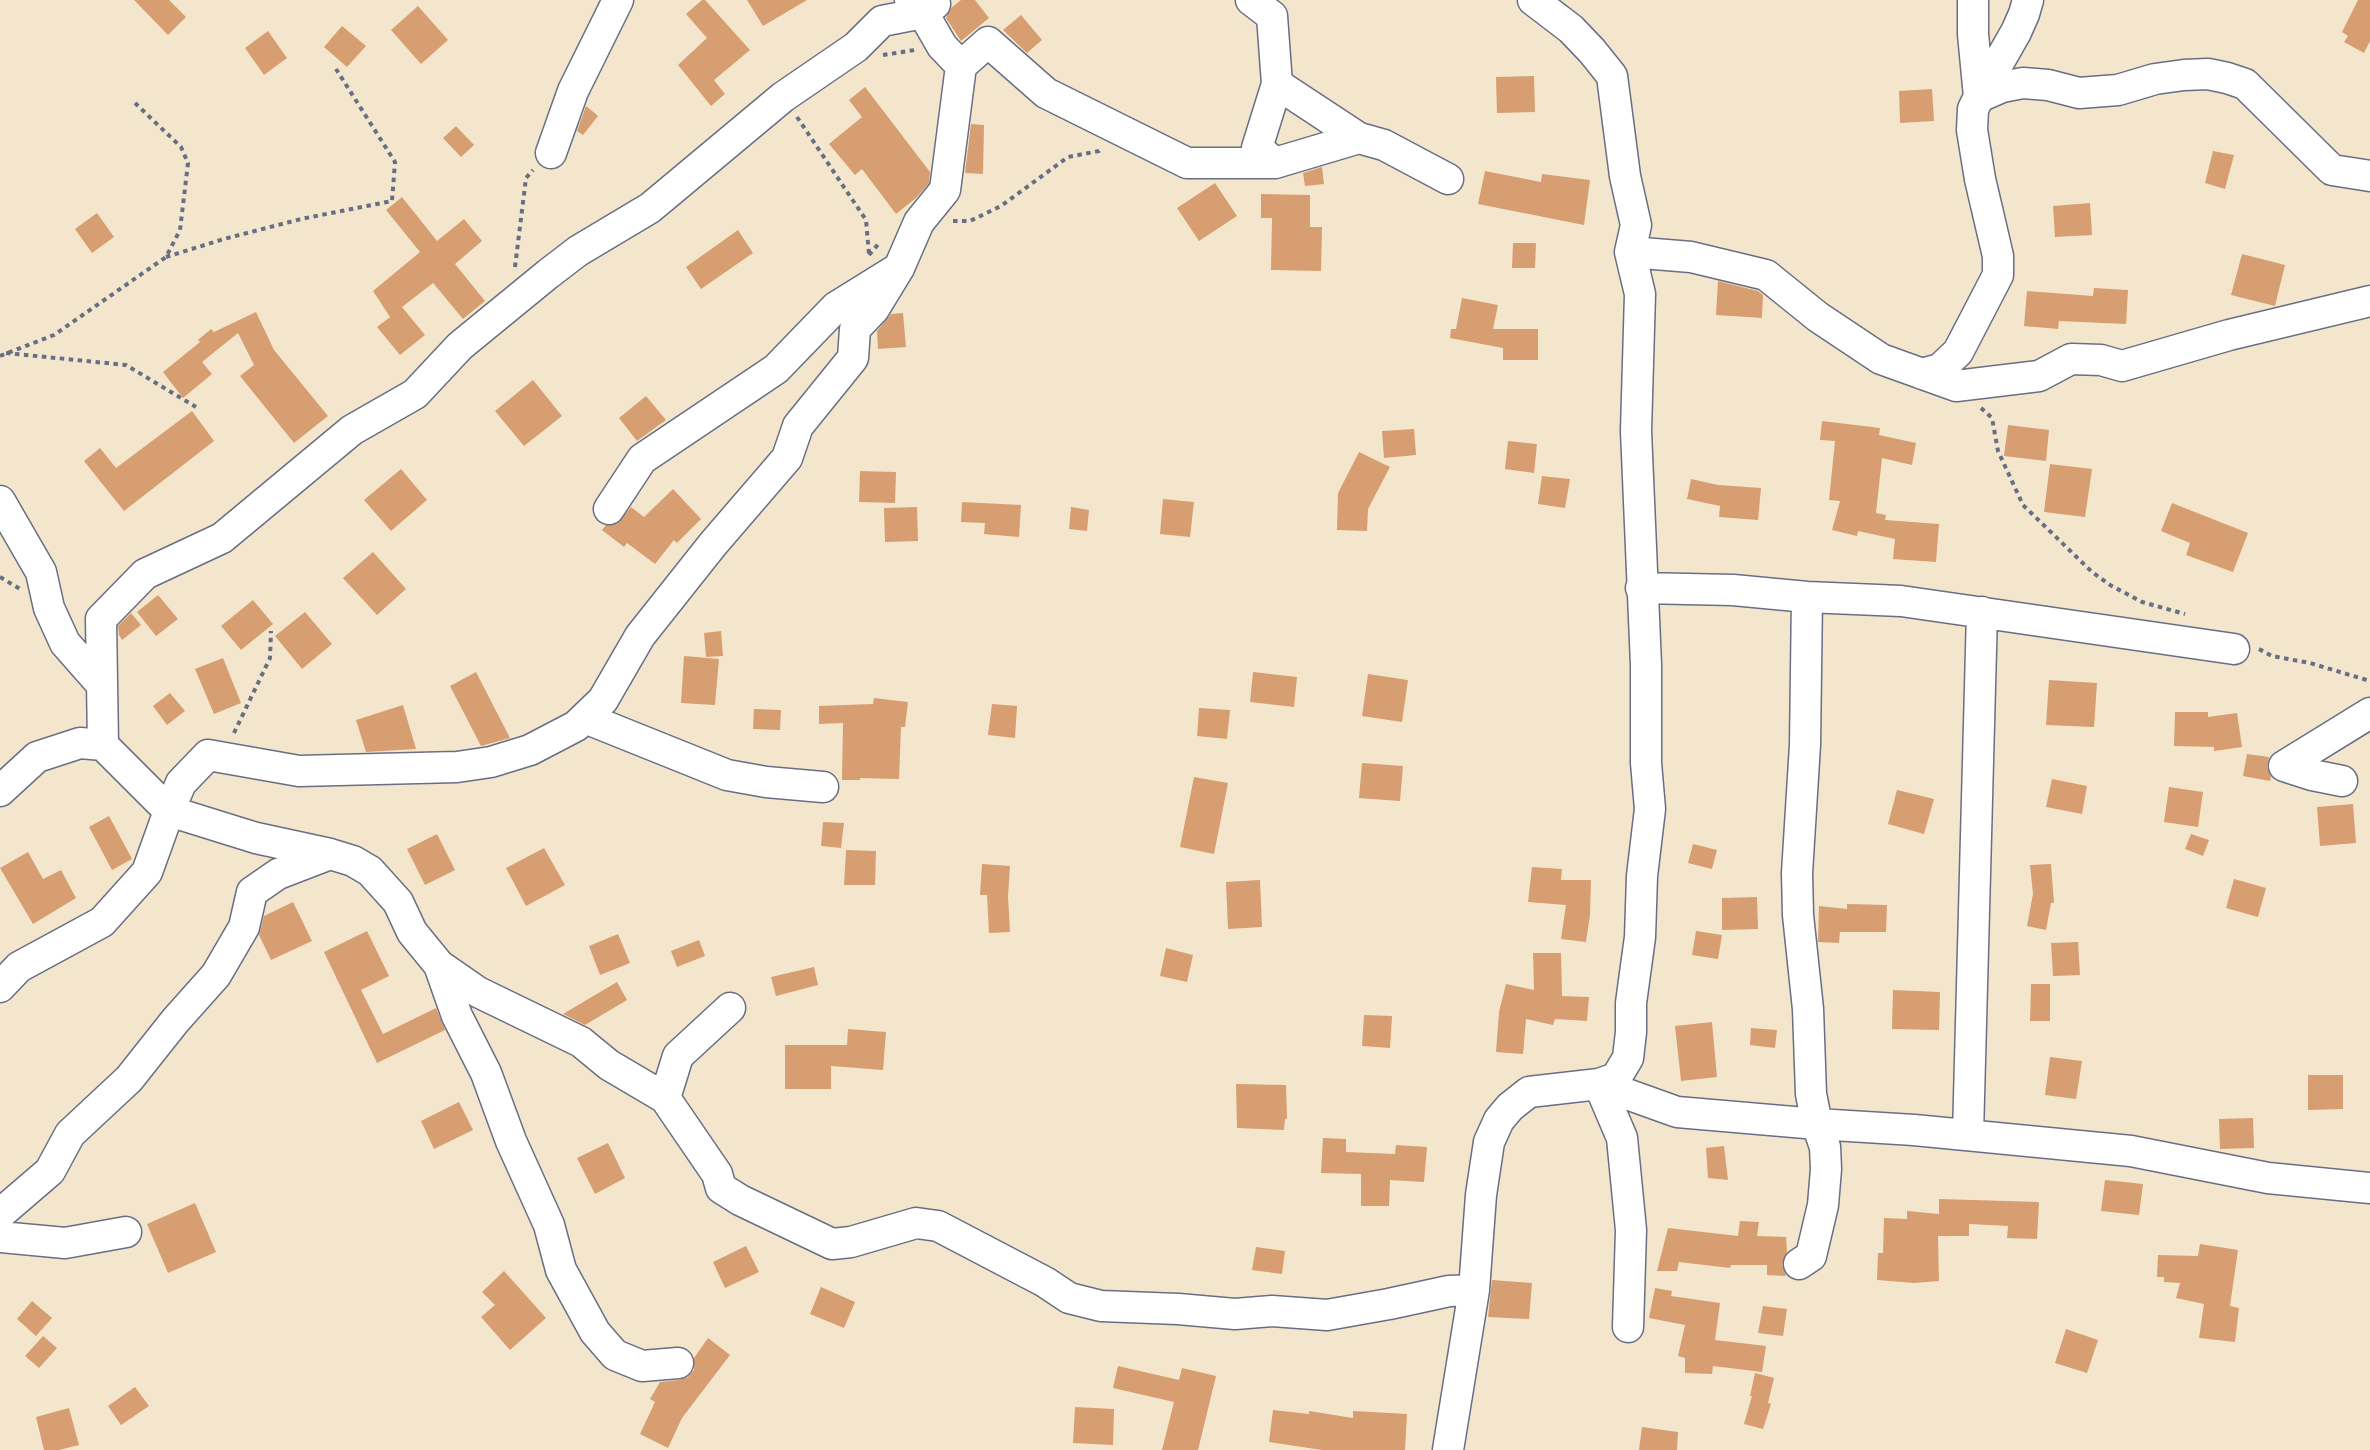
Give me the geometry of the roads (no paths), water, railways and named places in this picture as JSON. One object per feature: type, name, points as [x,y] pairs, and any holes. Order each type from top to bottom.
[{"type":"street","points":[[551,153],[573,91],[618,0]]},
{"type":"street","points":[[1251,0],[1272,16],[1277,84],[1256,158]]},
{"type":"street","points":[[1448,1450],[1474,1290],[1481,1196],[1489,1142],[1499,1120],[1510,1107],[1529,1092],[1599,1084],[1616,1078],[1628,1058],[1632,994],[1640,937],[1642,876],[1650,809],[1646,763],[1646,665],[1636,430],[1640,294],[1630,252],[1636,225],[1625,176],[1612,76],[1571,29],[1533,0]]},
{"type":"street","points":[[1973,0],[1973,34],[1979,97]]},
{"type":"street","points":[[1922,374],[1940,369],[1958,352],[1998,275],[1998,256],[1980,179],[1972,130],[1974,109],[2016,32],[2028,0]]},
{"type":"street","points":[[0,987],[19,967],[102,922],[147,872],[181,783],[208,755],[299,771],[457,767],[491,762],[530,750],[576,726],[603,700],[640,636],[713,544],[787,458],[798,426],[853,358],[855,329],[874,309],[899,268],[919,222],[945,190],[951,56],[924,4],[883,11],[856,47],[783,97],[650,208],[578,251],[548,274],[460,346],[415,394],[352,430],[222,538],[145,574],[101,619],[103,745]]},
{"type":"street","points":[[951,56],[988,42],[1046,93],[1187,163],[1256,158],[1359,138]]},
{"type":"street","points":[[1979,97],[2002,87],[2023,83],[2079,93],[2118,90],[2155,79],[2208,74],[2246,84],[2332,170],[2370,176]]},
{"type":"street","points":[[1277,84],[1359,138],[1384,145],[1448,179]]},
{"type":"street","points":[[1630,252],[1691,257],[1766,275],[1784,292],[1881,359],[1956,386],[2039,376],[2071,359],[2101,360],[2122,366],[2229,335],[2370,302]]},
{"type":"street","points":[[609,509],[642,459],[776,369],[836,307],[899,268]]},
{"type":"street","points":[[0,501],[41,572],[49,608],[65,643],[102,685]]},
{"type":"street","points":[[1641,588],[1733,590],[1807,597],[1901,601],[2068,626],[2245,648]]},
{"type":"street","points":[[1799,1264],[1810,1256],[1823,1204],[1826,1169],[1825,1147],[1817,1124],[1811,1094],[1808,1010],[1803,979],[1797,873],[1805,745],[1807,597]]},
{"type":"street","points":[[49,608],[101,619]]},
{"type":"street","points":[[1968,1135],[1982,612]]},
{"type":"street","points":[[2342,781],[2284,766],[2370,713]]},
{"type":"street","points":[[585,718],[727,775],[823,788]]},
{"type":"street","points":[[0,791],[37,757],[80,743],[103,745],[169,811],[256,838],[353,861],[369,871],[399,902],[412,932],[439,965],[478,992],[581,1042],[609,1065],[665,1098],[717,1174],[721,1188],[770,1215],[832,1244],[851,1242],[916,1223],[938,1226],[1045,1282],[1068,1298],[1101,1306],[1235,1314],[1272,1311],[1327,1315],[1449,1291],[1474,1290]]},
{"type":"street","points":[[0,1214],[50,1171],[70,1134],[129,1079],[175,1021],[216,975],[244,927],[252,892],[278,874],[330,855]]},
{"type":"street","points":[[439,965],[457,1016],[486,1074],[511,1141],[549,1226],[561,1270],[595,1332],[615,1355],[642,1366],[678,1363]]},
{"type":"street","points":[[665,1098],[678,1056],[730,1008]]},
{"type":"street","points":[[1599,1084],[1677,1112],[1968,1135],[2131,1151],[2268,1178],[2370,1188]]},
{"type":"street","points":[[1599,1084],[1622,1138],[1631,1230],[1628,1327]]},
{"type":"street","points":[[0,1237],[66,1243],[126,1232]]}]
